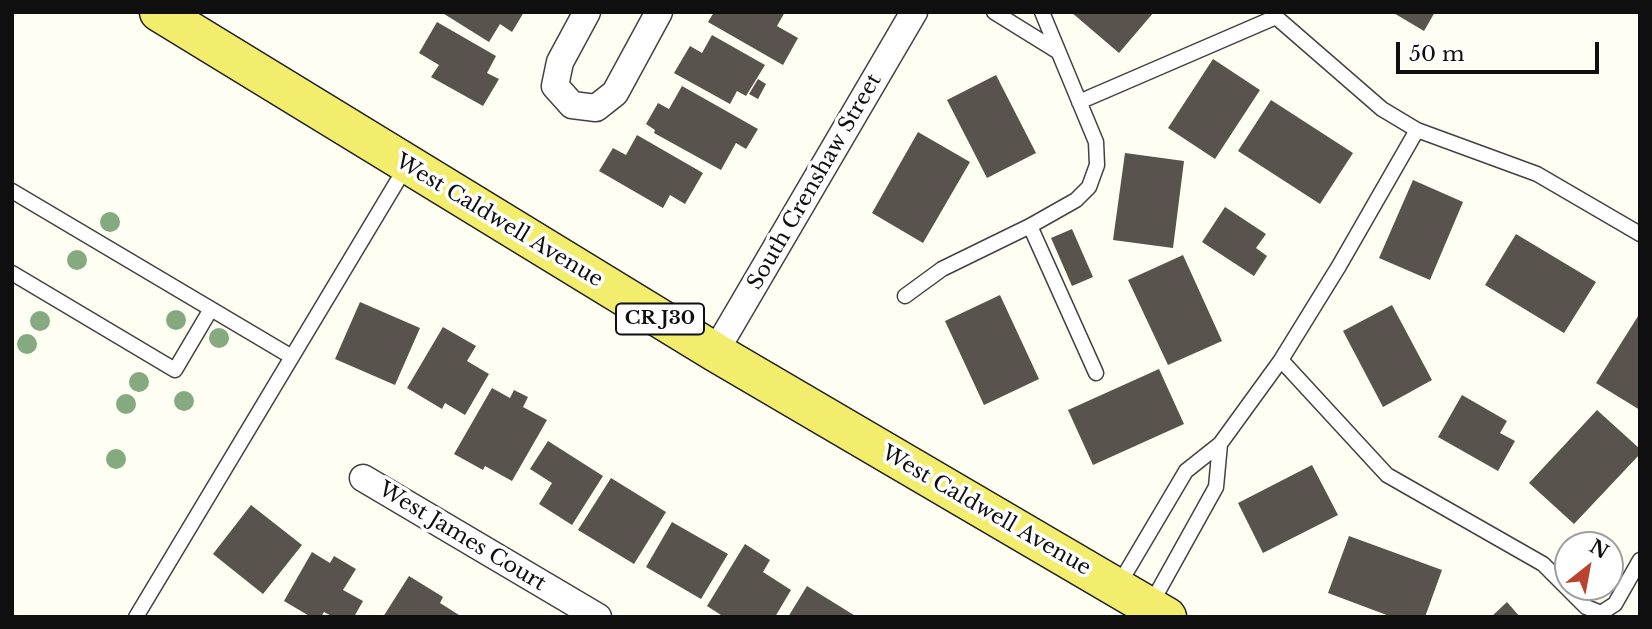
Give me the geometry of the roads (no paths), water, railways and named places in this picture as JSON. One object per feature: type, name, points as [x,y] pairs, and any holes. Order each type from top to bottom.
[{"type":"main road","name":"West Caldwell Avenue","points":[[159,12],[715,352],[1158,612]]},
{"type":"street","points":[[587,12],[560,62],[555,86],[572,105],[596,108],[615,93],[659,12]]},
{"type":"street","name":"South Crenshaw Street","points":[[715,352],[915,12]]},
{"type":"street","name":"West James Court","points":[[363,478],[598,617]]},
{"type":"lane","points":[[993,12],[1057,51]]},
{"type":"lane","points":[[905,296],[942,269],[1076,200],[1089,187],[1097,165],[1096,142],[1042,12]]},
{"type":"lane","points":[[1079,102],[1272,15],[1382,109],[1417,130],[1537,174],[1640,234]]},
{"type":"lane","points":[[1117,588],[1186,471],[1220,444],[1282,360],[1417,130]]},
{"type":"lane","points":[[136,617],[407,165]]},
{"type":"lane","points":[[12,191],[292,357]]},
{"type":"lane","points":[[1030,226],[1096,373]]},
{"type":"lane","points":[[12,273],[175,370],[211,309]]},
{"type":"lane","points":[[1282,360],[1387,475],[1543,564],[1586,607],[1601,614],[1615,604],[1640,560]]},
{"type":"lane","points":[[1158,612],[1216,487],[1220,444]]}]
